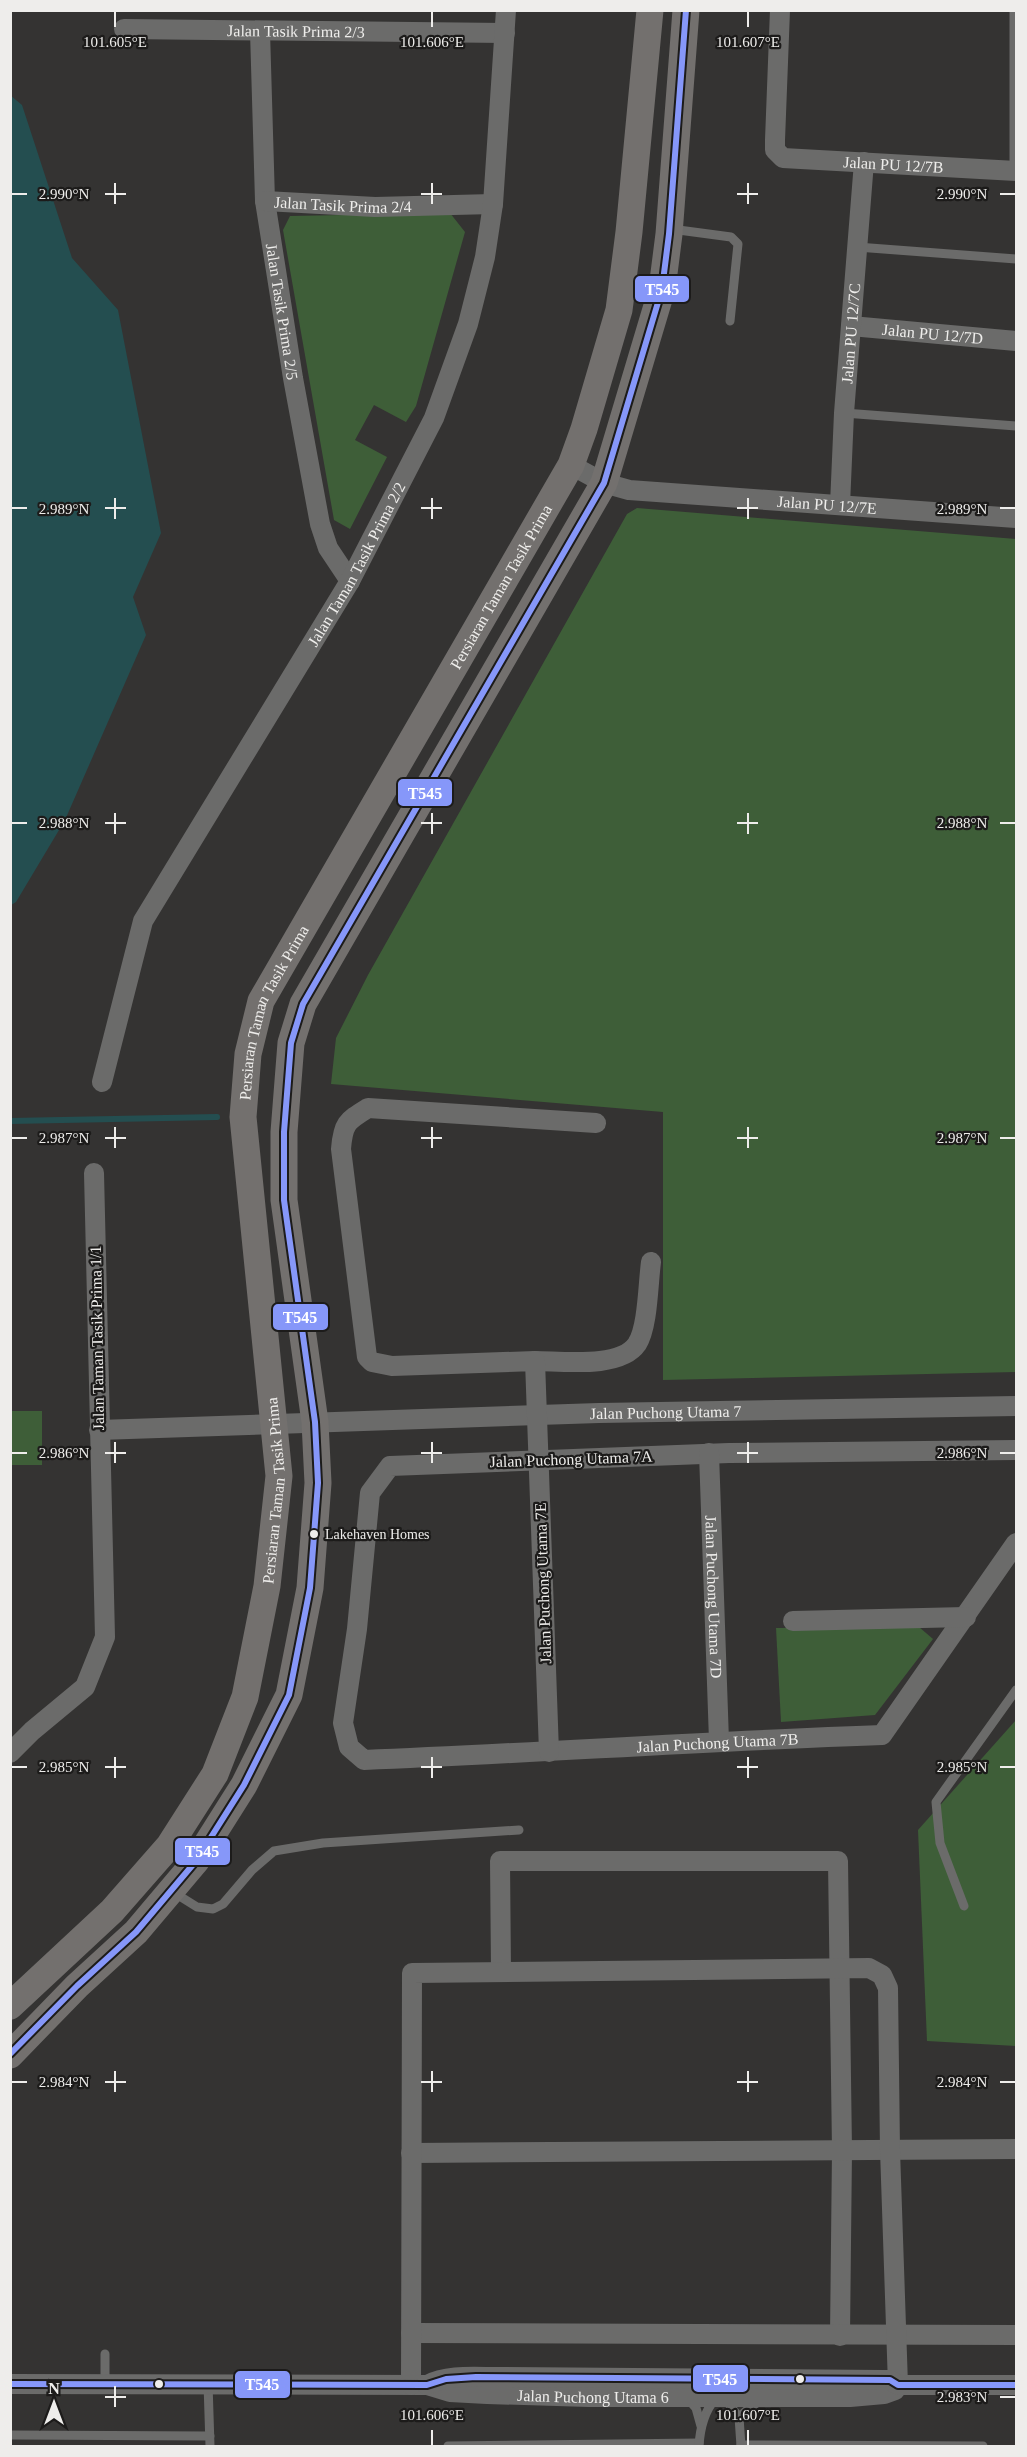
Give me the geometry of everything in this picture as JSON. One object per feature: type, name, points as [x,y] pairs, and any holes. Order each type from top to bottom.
[{"type":"main road","name":"Persiaran Taman Tasik Prima","points":[[10,2006],[112,1911],[169,1846],[215,1774],[245,1697],[267,1586],[279,1476],[243,1117],[248,1054],[261,1001],[571,465],[619,310],[629,232],[650,10]]},
{"type":"main road","name":"Persiaran Taman Tasik Prima","points":[[10,2055],[77,1986],[136,1932],[196,1861],[244,1785],[289,1695],[310,1588],[318,1483],[315,1422],[284,1200],[284,1132],[291,1042],[303,1004],[604,483],[662,290],[686,10]]},
{"type":"street","name":"Jalan Taman Tasik Prima 2/2","points":[[102,1082],[143,921],[350,582],[434,418],[468,324],[485,257],[493,204],[496,126],[506,10]]},
{"type":"street","name":"Jalan PU 12/7B","points":[[780,10],[775,150],[783,158],[1015,171]]},
{"type":"street","name":"Jalan Tasik Prima 2/3","points":[[124,29],[505,33]]},
{"type":"street","name":"Jalan Tasik Prima 2/5","points":[[260,31],[265,201],[293,378],[320,524],[328,548],[350,582]]},
{"type":"street","name":"Jalan PU 12/7C","points":[[840,505],[844,412],[864,162]]},
{"type":"street","name":"Jalan Tasik Prima 2/4","points":[[265,201],[375,207],[493,204]]},
{"type":"street","name":"Jalan PU 12/7D","points":[[851,326],[1017,342]]},
{"type":"street","name":"Jalan PU 12/7E","points":[[571,465],[604,483],[629,490],[1017,519]]},
{"type":"street","points":[[596,1123],[368,1108],[346,1123],[342,1132],[341,1149],[367,1357],[372,1362],[392,1366],[618,1359],[636,1345],[643,1327],[651,1262]]},
{"type":"street","name":"Jalan Taman Tasik Prima 1/1","points":[[10,1753],[32,1731],[86,1687],[105,1637],[94,1173]]},
{"type":"street","name":"Jalan Puchong Utama 7E","points":[[535,1361],[549,1752]]},
{"type":"street","name":"Jalan Puchong Utama 7","points":[[99,1430],[538,1415],[1017,1406]]},
{"type":"street","name":"Jalan Puchong Utama 7A","points":[[343,1723],[357,1629],[370,1493],[390,1466],[709,1453],[1017,1450]]},
{"type":"street","name":"Jalan Puchong Utama 7D","points":[[709,1453],[718,1741]]},
{"type":"street","name":"Jalan Puchong Utama 7B","points":[[343,1723],[349,1747],[364,1760],[882,1734],[1017,1543]]},
{"type":"street","points":[[793,1621],[966,1617]]},
{"type":"street","points":[[501,1972],[500,1861],[837,1861],[842,2150],[840,2336]]},
{"type":"street","points":[[419,2385],[411,2333],[412,1973],[868,1968],[882,1975],[888,1988],[890,2150],[898,2385]]},
{"type":"street","points":[[411,2153],[1017,2149]]},
{"type":"street","points":[[411,2333],[1017,2335]]},
{"type":"street","name":"Jalan Puchong Utama 6","points":[[419,2385],[449,2378],[890,2380],[898,2385],[1017,2385]]},
{"type":"street","name":"Jalan Puchong Utama 6","points":[[10,2384],[419,2385],[450,2392],[487,2394],[687,2398],[850,2397],[884,2394],[895,2390],[898,2385]]},
{"type":"lane","points":[[1014,10],[1015,171]]},
{"type":"lane","points":[[669,229],[736,239],[738,243],[730,321]]},
{"type":"lane","points":[[857,247],[1017,259]]},
{"type":"lane","points":[[844,412],[1017,426]]},
{"type":"lane","points":[[964,1906],[940,1843],[936,1803],[1017,1690]]},
{"type":"lane","points":[[171,1891],[197,1907],[213,1910],[224,1904],[252,1870],[274,1851],[323,1843],[519,1830]]},
{"type":"lane","points":[[105,2354],[105,2383]]},
{"type":"lane","points":[[648,2379],[703,2389],[720,2397],[739,2417],[741,2446],[983,2446]]},
{"type":"lane","points":[[448,2446],[699,2445],[701,2426],[710,2405],[720,2397],[761,2386],[817,2380]]},
{"type":"lane","points":[[208,2383],[210,2446]]},
{"type":"lane","points":[[739,2417],[770,2396]]},
{"type":"lane","points":[[687,2398],[696,2408],[701,2426]]},
{"type":"lane","points":[[10,2435],[210,2436]]},
{"type":"green space","points":[[450,213],[465,232],[416,406],[406,422],[374,405],[355,440],[387,457],[350,529],[334,520],[283,230],[290,216]]},
{"type":"green space","points":[[637,508],[1016,539],[1016,1372],[663,1380],[663,1112],[331,1084],[336,1038],[368,975],[627,514]]},
{"type":"green space","points":[[11,1411],[42,1411],[42,1465],[11,1465]]},
{"type":"green space","points":[[919,1627],[933,1639],[875,1715],[781,1722],[776,1628]]},
{"type":"green space","points":[[1016,1720],[1016,2046],[927,2041],[918,1830]]},
{"type":"water","points":[[10,95],[22,105],[72,258],[118,310],[161,533],[133,597],[146,635],[65,820],[16,902],[11,905]]},
{"type":"waterway","points":[[10,1121],[217,1117]]},
{"type":"transit line","name":"T545","points":[[10,2054],[77,1986],[136,1932],[196,1861],[244,1785],[289,1695],[310,1588],[318,1483],[315,1422],[284,1200],[284,1132],[291,1043],[303,1004],[604,483],[662,289],[669,234],[686,10]]},
{"type":"transit line","name":"T545","points":[[10,2384],[427,2385],[446,2379],[476,2377],[890,2380],[898,2385],[1016,2385]]},
{"type":"place","name":"Lakehaven Homes","points":[[314,1534]]}]
